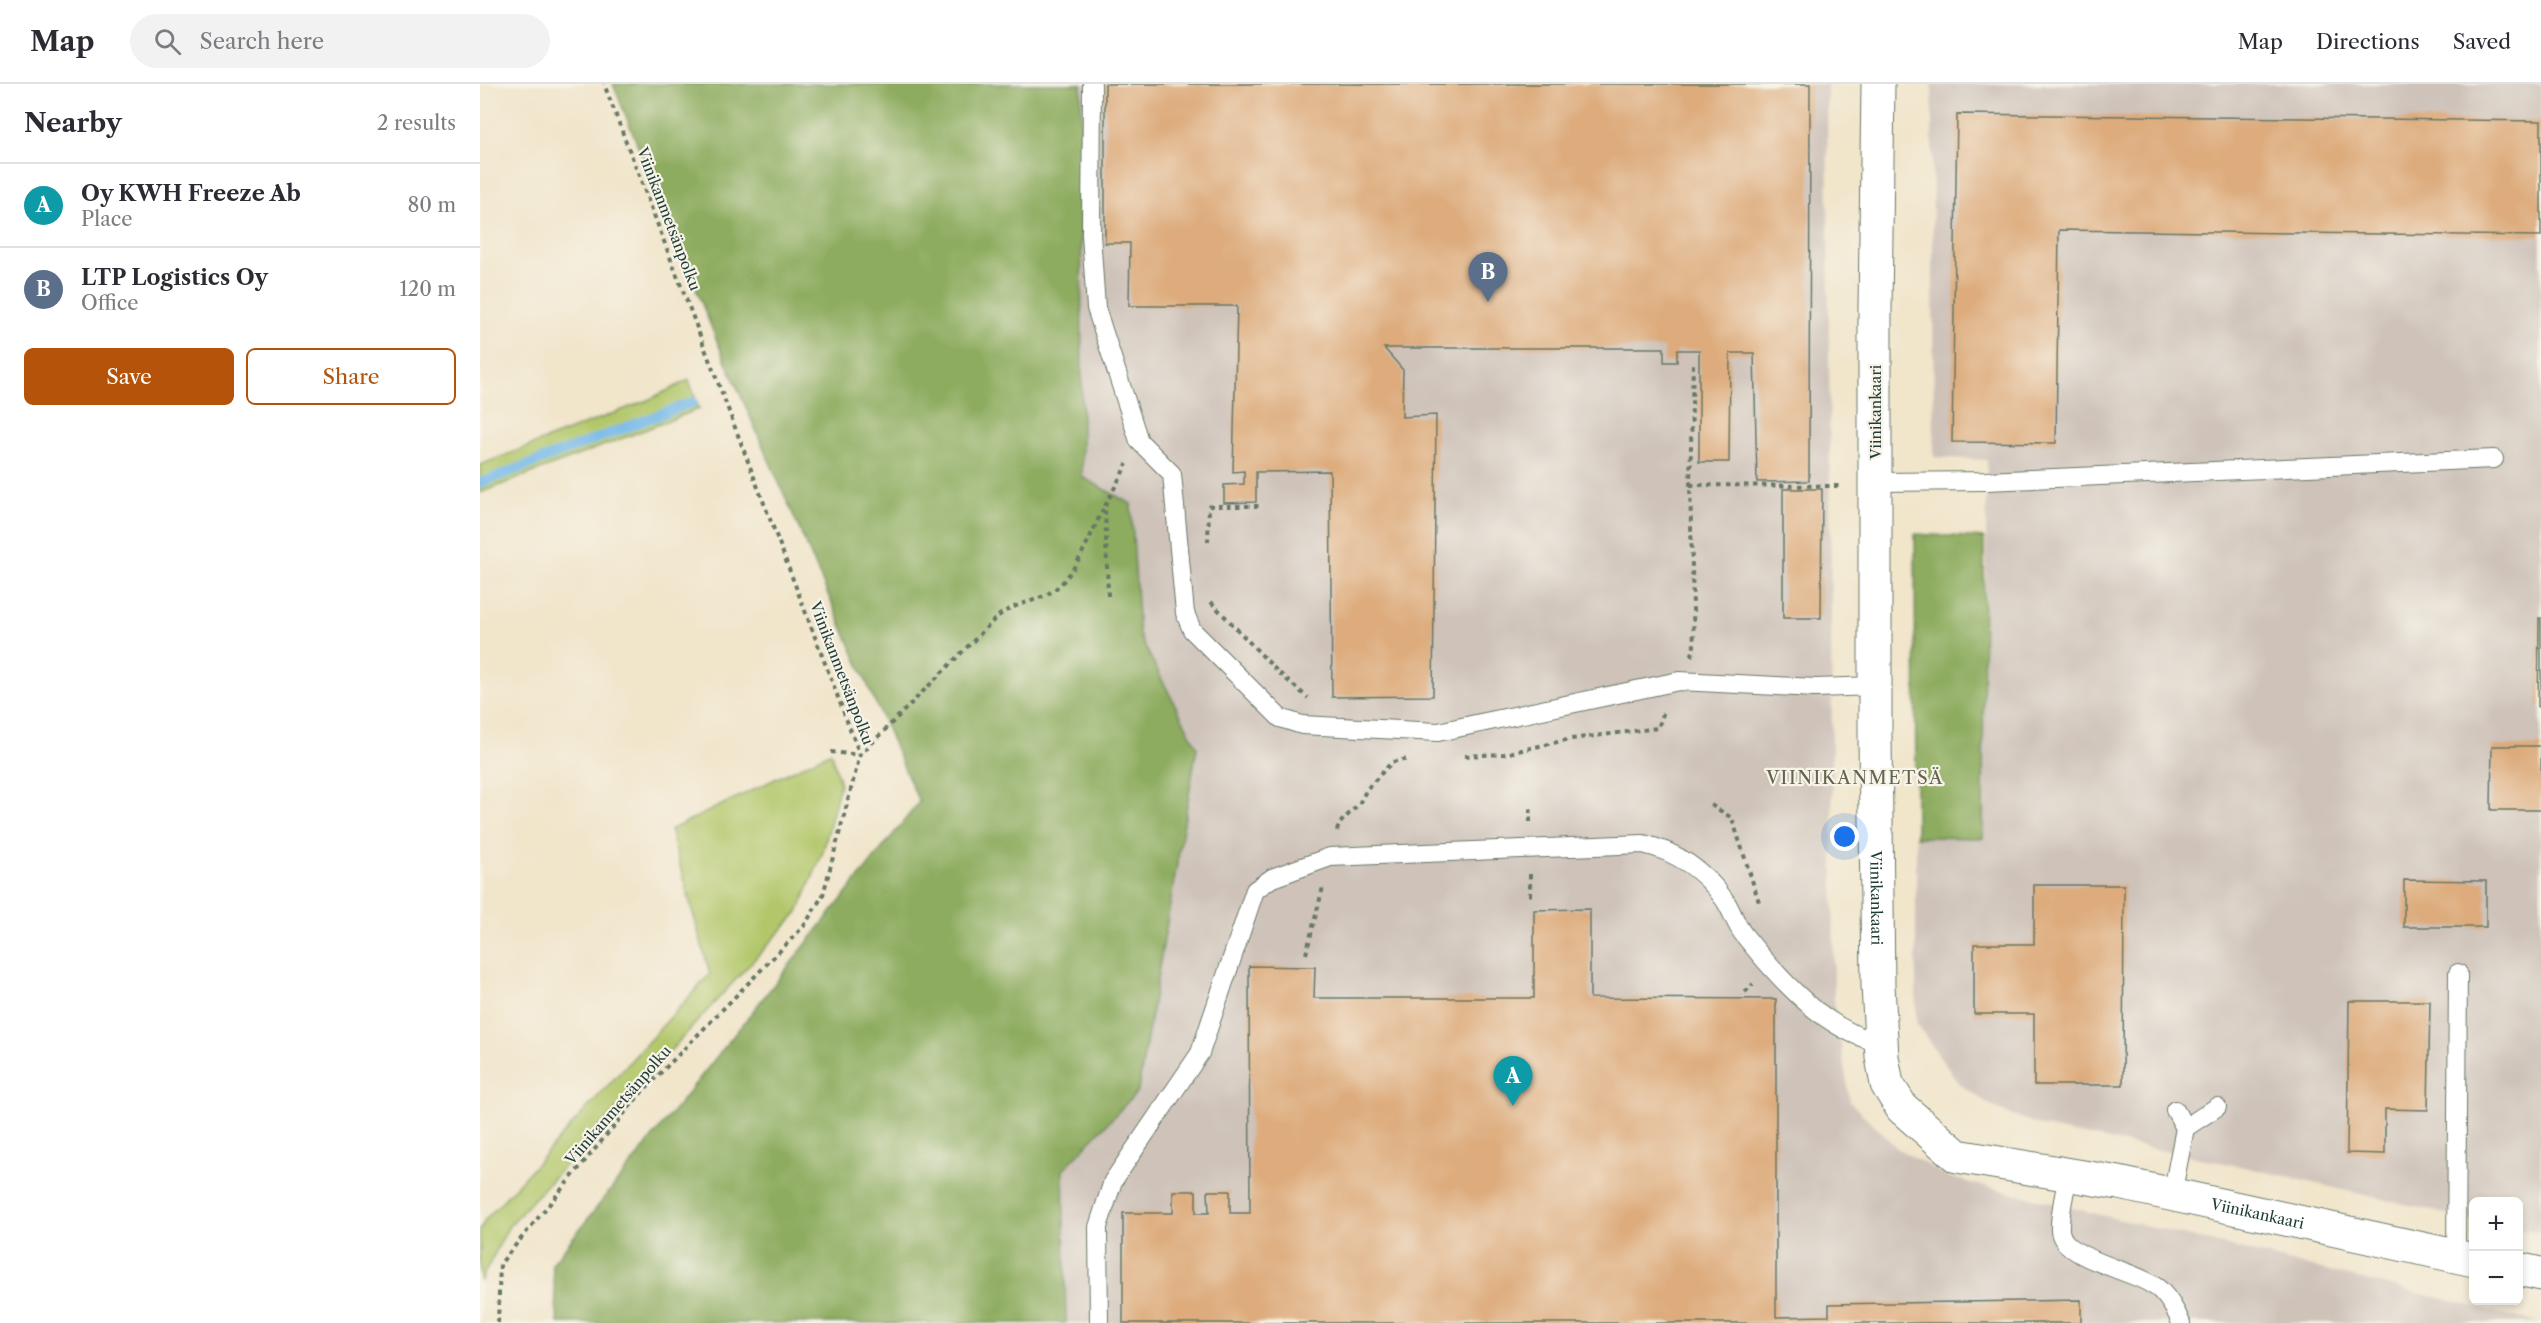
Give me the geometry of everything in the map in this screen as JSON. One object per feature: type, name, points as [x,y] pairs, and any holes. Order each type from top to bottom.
[{"type":"street","name":"Viinikankaari","points":[[1878,84],[1865,484],[1875,686],[1878,985],[1881,1043],[1887,1084],[1902,1108],[1957,1156],[2172,1195],[2465,1258]]},
{"type":"street","points":[[2523,1270],[2541,1274]]},
{"type":"lane","points":[[1092,84],[1091,234],[1096,308],[1139,441],[1172,474],[1185,613],[1192,630],[1280,718],[1302,725],[1438,732],[1679,681],[1816,688],[1875,686]]},
{"type":"lane","points":[[1865,484],[1986,481],[2494,459]]},
{"type":"lane","points":[[1099,1323],[1098,1227],[1113,1181],[1200,1053],[1255,890],[1272,878],[1330,857],[1643,844],[1669,850],[1700,871],[1724,899],[1742,933],[1794,989],[1829,1020],[1859,1039],[1881,1043]]},
{"type":"lane","points":[[2458,973],[2465,1258]]},
{"type":"lane","points":[[2185,1128],[2217,1107]]},
{"type":"lane","points":[[2172,1195],[2185,1128],[2175,1110]]},
{"type":"lane","points":[[2067,1175],[2060,1232],[2070,1248],[2083,1257],[2108,1264],[2161,1290],[2181,1323]]},
{"type":"path","name":"Viinikanmetsänpolku","points":[[498,1323],[500,1264],[642,1092],[804,926],[823,896],[860,755],[604,84]]},
{"type":"path","points":[[1458,756],[1504,754],[1571,739],[1658,728],[1665,707],[1694,650],[1690,485],[1693,364]]},
{"type":"path","points":[[831,752],[860,755],[997,617],[1009,607],[1050,593],[1066,579],[1139,441]]},
{"type":"path","points":[[1690,485],[1865,484]]},
{"type":"path","points":[[1105,506],[1108,596]]},
{"type":"path","points":[[1208,548],[1209,506],[1259,506]]},
{"type":"path","points":[[1208,598],[1278,672],[1312,701]]},
{"type":"path","points":[[1359,804],[1367,789],[1392,762],[1412,759]]},
{"type":"shaded area","points":[[1081,84],[1827,84],[1834,1001],[1850,1102],[1898,1149],[1951,1178],[2541,1323],[1066,1323],[1063,1170],[1138,1091],[1197,747],[1139,635],[1131,505],[1082,477]]},
{"type":"shaded area","points":[[1932,84],[2541,84],[2541,1232],[2523,1230],[2523,1197],[2469,1197],[2469,1219],[2244,1167],[2044,1127],[1995,1108],[1959,1084],[1916,1023],[1916,837],[1983,838],[1987,460],[1934,457]]},
{"type":"green space","points":[[613,84],[1081,84],[1082,477],[1131,504],[1139,635],[1197,747],[1138,1091],[1063,1170],[1066,1323],[558,1323],[552,1264],[919,802],[719,346]]},
{"type":"green space","points":[[689,380],[699,409],[480,493],[480,465],[648,400]]},
{"type":"green space","points":[[1915,534],[1984,538],[1983,838],[1916,837]]},
{"type":"green space","points":[[831,752],[840,784],[823,852],[798,912],[509,1226],[480,1282],[480,1230],[485,1220],[710,974],[670,830]]},
{"type":"building","points":[[1105,84],[1810,84],[1809,481],[1757,482],[1754,353],[1730,353],[1729,462],[1699,462],[1699,350],[1677,350],[1677,362],[1664,362],[1664,348],[1384,348],[1403,370],[1402,417],[1436,415],[1433,696],[1332,697],[1330,471],[1256,472],[1256,502],[1224,503],[1224,485],[1244,484],[1244,471],[1233,472],[1237,306],[1129,306],[1130,243],[1105,243]]},
{"type":"building","points":[[1957,114],[2541,121],[2541,236],[2059,230],[2056,443],[1952,442]]},
{"type":"building","points":[[1783,489],[1822,489],[1821,618],[1783,618]]},
{"type":"building","points":[[2539,618],[2541,618],[2541,707],[2538,707]]},
{"type":"building","points":[[2492,746],[2541,746],[2541,810],[2491,810]]},
{"type":"building","points":[[2404,880],[2486,881],[2486,927],[2404,927]]},
{"type":"building","points":[[2034,885],[2124,885],[2123,1085],[2034,1085],[2034,1014],[1974,1014],[1974,944],[2034,944]]},
{"type":"building","points":[[1590,909],[1590,998],[1776,999],[1776,1317],[1829,1316],[1829,1304],[2081,1300],[2081,1323],[1123,1323],[1123,1213],[1173,1213],[1173,1191],[1196,1191],[1196,1213],[1209,1213],[1208,1191],[1230,1191],[1230,1213],[1250,1213],[1249,966],[1315,967],[1314,998],[1534,998],[1534,910]]},
{"type":"building","points":[[2349,1001],[2430,1001],[2428,1110],[2385,1109],[2385,1154],[2347,1153]]},
{"type":"waterway","points":[[480,483],[693,402]]},
{"type":"place","name":"LTP Logistics Oy","points":[[1488,302]]},
{"type":"place","name":"Oy KWH Freeze Ab","points":[[1513,1106]]},
{"type":"district","name":"VIINIKANMETSÄ","points":[[1855,778]]}]
